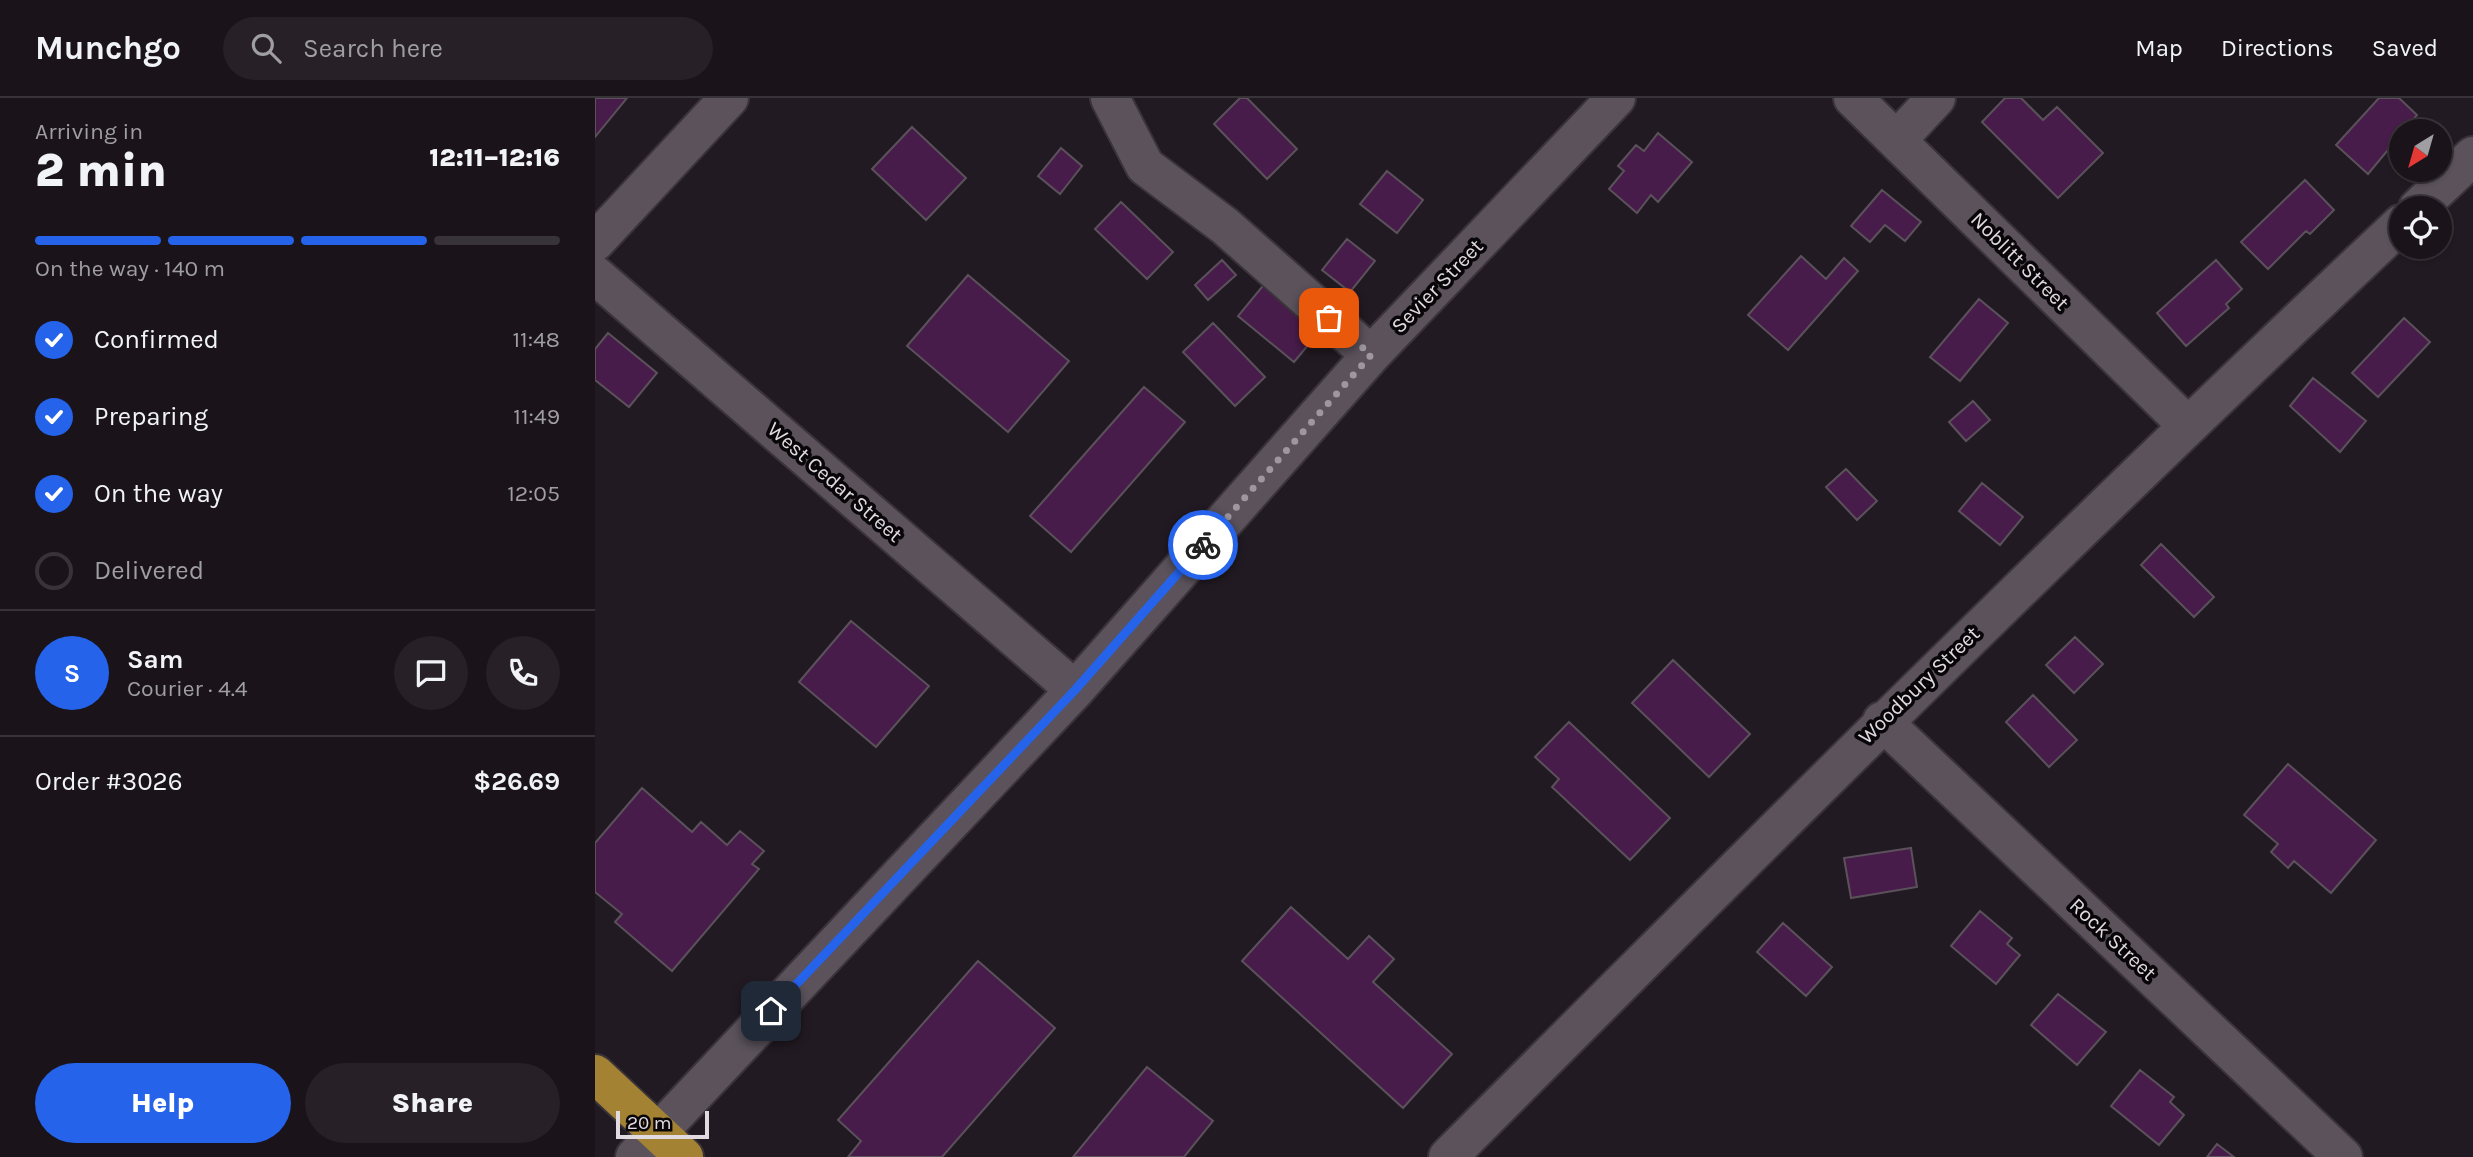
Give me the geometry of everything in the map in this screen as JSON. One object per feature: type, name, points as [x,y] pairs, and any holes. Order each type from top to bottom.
[{"type":"highway","points":[[595,1074],[659,1149]]},
{"type":"street","points":[[595,242],[729,98]]},
{"type":"street","points":[[1110,98],[1145,166],[1226,226],[1371,355]]},
{"type":"street","name":"Sevier Street","points":[[659,1149],[1075,690],[1371,355],[1616,98]]},
{"type":"street","name":"Noblitt Street","points":[[1853,98],[2187,425]]},
{"type":"street","points":[[1897,140],[1936,98]]},
{"type":"street","points":[[2431,196],[2473,156]]},
{"type":"street","name":"Woodbury Street","points":[[1448,1157],[1882,721],[2187,425],[2389,235]]},
{"type":"street","name":"West Cedar Street","points":[[595,275],[1075,690]]},
{"type":"street","name":"Rock Street","points":[[1882,721],[2343,1157]]},
{"type":"building","points":[[595,98],[627,98],[595,137]]},
{"type":"building","points":[[1240,98],[1247,98],[1297,149],[1267,179],[1214,124]]},
{"type":"building","points":[[2005,98],[2021,98],[2043,120],[2057,107],[2103,153],[2058,198],[1982,122]]},
{"type":"building","points":[[2379,98],[2399,98],[2417,115],[2414,119],[2389,119],[2389,149],[2368,174],[2336,145]]},
{"type":"building","points":[[912,127],[966,178],[926,220],[872,169]]},
{"type":"building","points":[[1658,133],[1692,162],[1658,202],[1651,195],[1637,213],[1609,189],[1624,171],[1618,166],[1636,145],[1644,151]]},
{"type":"building","points":[[1061,148],[1082,166],[1060,194],[1038,176]]},
{"type":"building","points":[[1387,171],[1423,200],[1397,233],[1360,204]]},
{"type":"building","points":[[2305,180],[2334,210],[2310,234],[2306,231],[2268,269],[2241,242]]},
{"type":"building","points":[[1882,190],[1921,222],[1905,241],[1885,225],[1870,242],[1851,226]]},
{"type":"building","points":[[1121,202],[1173,252],[1147,279],[1095,229]]},
{"type":"building","points":[[1347,239],[1375,261],[1350,292],[1322,270]]},
{"type":"building","points":[[1801,256],[1826,279],[1844,258],[1858,271],[1788,350],[1748,315]]},
{"type":"building","points":[[1222,260],[1236,275],[1208,300],[1195,285]]},
{"type":"building","points":[[2216,260],[2242,289],[2226,304],[2229,308],[2186,346],[2157,313]]},
{"type":"building","points":[[968,275],[1069,361],[1008,432],[907,346]]},
{"type":"building","points":[[1271,276],[1319,332],[1294,362],[1238,316]]},
{"type":"building","points":[[1979,299],[2008,323],[1960,381],[1930,357]]},
{"type":"building","points":[[2404,318],[2430,342],[2378,397],[2352,373]]},
{"type":"building","points":[[1213,323],[1265,377],[1235,406],[1183,352]]},
{"type":"building","points":[[608,333],[657,373],[629,407],[595,380],[595,349]]},
{"type":"building","points":[[2313,378],[2366,421],[2340,452],[2290,406]]},
{"type":"building","points":[[1144,387],[1185,422],[1071,552],[1030,516]]},
{"type":"building","points":[[1973,401],[1990,420],[1966,441],[1949,422]]},
{"type":"building","points":[[1846,469],[1877,501],[1857,520],[1826,487]]},
{"type":"building","points":[[1982,483],[2023,517],[2000,545],[1959,511]]},
{"type":"building","points":[[2161,544],[2214,597],[2194,617],[2141,565]]},
{"type":"building","points":[[851,621],[929,686],[876,747],[799,682]]},
{"type":"building","points":[[2075,637],[2103,664],[2074,693],[2046,665]]},
{"type":"building","points":[[1673,660],[1750,734],[1709,777],[1632,703]]},
{"type":"building","points":[[2033,695],[2077,740],[2049,767],[2006,722]]},
{"type":"building","points":[[1569,722],[1670,818],[1630,860],[1552,787],[1559,779],[1535,757]]},
{"type":"building","points":[[2288,764],[2376,840],[2331,893],[2294,861],[2288,868],[2271,852],[2278,844],[2244,815]]},
{"type":"building","points":[[642,788],[692,832],[701,822],[727,845],[740,831],[764,851],[752,864],[759,869],[672,971],[615,922],[622,914],[595,892],[595,843]]},
{"type":"building","points":[[1911,848],[1917,887],[1851,898],[1844,858]]},
{"type":"building","points":[[1291,907],[1348,959],[1369,936],[1394,959],[1373,982],[1452,1054],[1403,1108],[1242,961]]},
{"type":"building","points":[[1980,911],[2012,938],[2007,944],[2020,955],[1996,984],[1951,946]]},
{"type":"building","points":[[1783,923],[1832,967],[1806,996],[1757,952]]},
{"type":"building","points":[[978,961],[1055,1028],[942,1157],[848,1157],[861,1141],[838,1120]]},
{"type":"building","points":[[2058,994],[2106,1032],[2077,1065],[2031,1025]]},
{"type":"building","points":[[1147,1067],[1213,1121],[1184,1157],[1073,1157]]},
{"type":"building","points":[[2140,1070],[2174,1097],[2170,1102],[2184,1115],[2159,1145],[2111,1106]]},
{"type":"building","points":[[2217,1144],[2234,1157],[2207,1157]]},
{"type":"way so far","points":[[1203,545],[1371,355],[1329,318]]},
{"type":"route","points":[[771,1011],[1075,690],[1203,545]]}]
